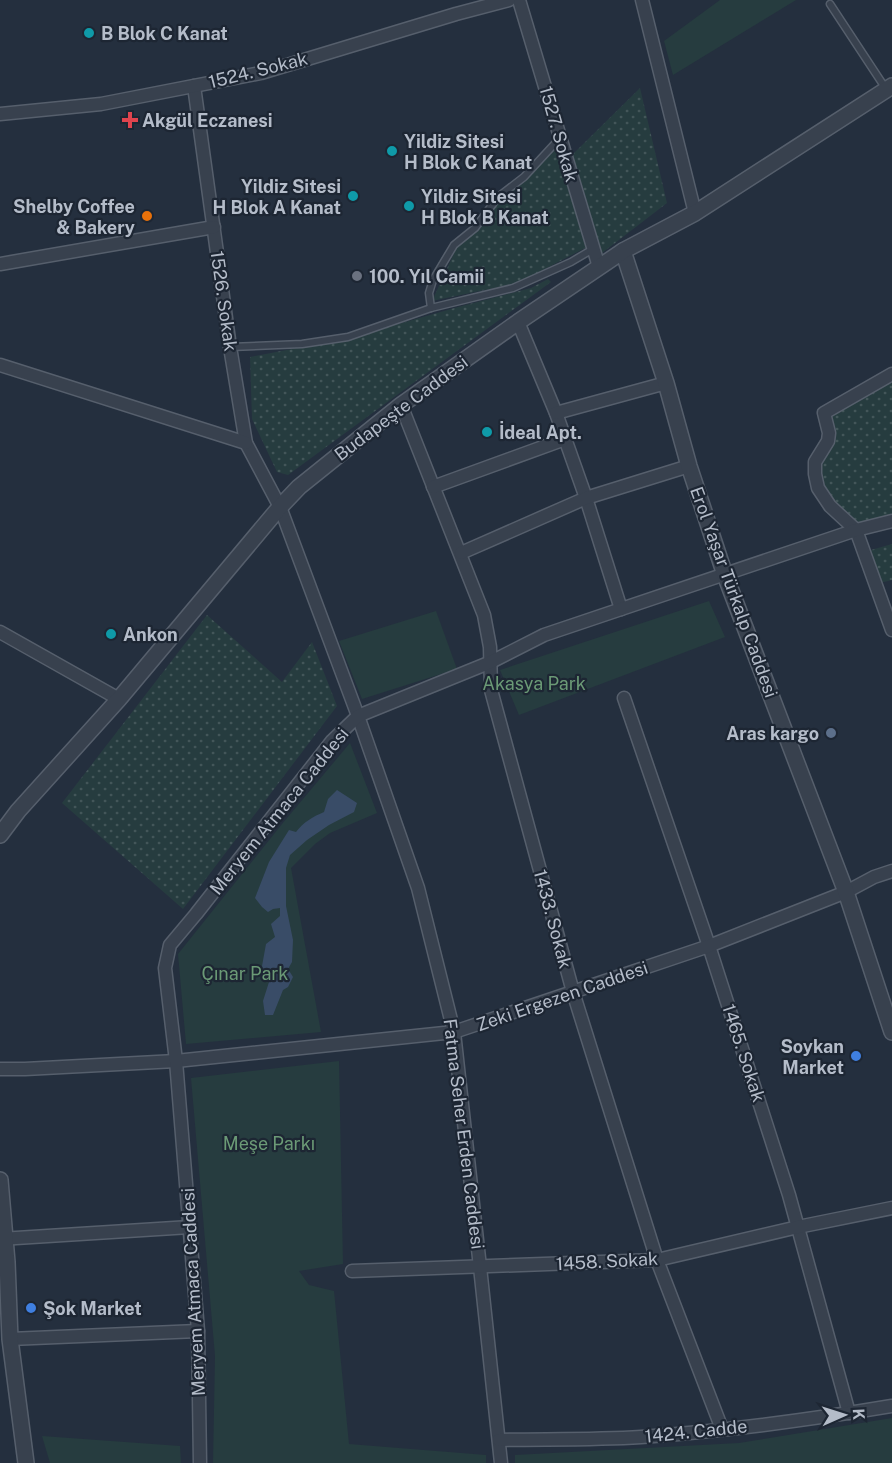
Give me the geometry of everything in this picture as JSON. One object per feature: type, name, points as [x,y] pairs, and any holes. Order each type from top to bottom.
[{"type":"street","name":"1524. Sokak","points":[[0,114],[100,104],[261,73],[509,0]]},
{"type":"street","name":"1527. Sokak","points":[[519,0],[598,267]]},
{"type":"street","points":[[642,0],[695,213]]},
{"type":"street","name":"1526. Sokak","points":[[194,86],[230,347],[246,443],[280,507]]},
{"type":"street","name":"Budapeşte Caddesi","points":[[0,835],[18,811],[118,699],[299,487],[401,405],[598,267],[623,251],[695,213],[889,88]]},
{"type":"street","points":[[0,264],[214,227]]},
{"type":"street","name":"Erol Yaşar Türkalp Caddesi","points":[[623,251],[725,575],[846,892],[892,1032]]},
{"type":"street","points":[[518,322],[556,413],[621,609]]},
{"type":"street","points":[[0,365],[246,443]]},
{"type":"street","points":[[892,374],[824,413],[829,433],[828,441],[815,462],[818,488],[830,506],[856,530],[892,630]]},
{"type":"street","points":[[556,413],[666,382]]},
{"type":"street","name":"1433. Sokak","points":[[401,405],[484,615],[488,632],[491,690],[573,992],[657,1260],[722,1429]]},
{"type":"street","points":[[433,487],[565,439]]},
{"type":"street","points":[[461,553],[586,498],[689,466]]},
{"type":"street","name":"Fatma Seher Erden Caddesi","points":[[280,507],[358,716],[415,878],[454,1032],[501,1463]]},
{"type":"street","name":"Meryem Atmaca Caddesi","points":[[200,1463],[198,1331],[176,1061],[165,968],[170,945],[332,741],[358,716],[490,662],[544,635],[856,530],[892,521]]},
{"type":"street","points":[[0,632],[118,699]]},
{"type":"street","name":"1465. Sokak","points":[[624,698],[709,946],[789,1195],[849,1413]]},
{"type":"street","name":"Zeki Ergezen Caddesi","points":[[0,1069],[176,1061],[454,1032],[709,946],[846,892],[874,877],[892,872]]},
{"type":"street","points":[[0,1180],[10,1338],[26,1463]]},
{"type":"street","name":"1458. Sokak","points":[[352,1271],[657,1260],[892,1208]]},
{"type":"street","points":[[2,1239],[190,1227]]},
{"type":"street","points":[[10,1338],[198,1331]]},
{"type":"street","name":"1424. Cadde","points":[[499,1440],[616,1438],[722,1429],[892,1406]]},
{"type":"lane","points":[[830,4],[889,88]]},
{"type":"lane","points":[[431,308],[429,293],[433,280],[454,245],[476,228],[498,197],[524,177],[560,137]]},
{"type":"lane","points":[[230,347],[302,344],[363,333],[431,308],[513,288],[571,262],[593,249]]},
{"type":"green space","points":[[720,0],[796,0],[673,75],[664,41]]},
{"type":"green space","points":[[640,88],[667,203],[602,253],[571,156]]},
{"type":"green space","points":[[559,146],[589,246],[518,283],[432,301],[457,247],[480,229],[496,204],[519,186]]},
{"type":"green space","points":[[548,279],[551,282],[288,475],[277,472],[252,419],[250,357],[349,338],[531,288]]},
{"type":"green space","points":[[892,379],[892,516],[856,525],[822,486],[820,463],[835,440],[830,415]]},
{"type":"green space","points":[[892,544],[892,580],[880,583],[871,550]]},
{"type":"green space","name":"Akasya Park","points":[[709,601],[725,637],[519,715],[500,670]]},
{"type":"green space","points":[[436,611],[457,669],[362,699],[339,641]]},
{"type":"green space","points":[[207,615],[282,682],[312,642],[337,706],[183,909],[62,803]]},
{"type":"green space","name":"Çınar Park","points":[[350,743],[377,813],[330,833],[315,844],[291,868],[321,1032],[186,1044],[178,954]]},
{"type":"green space","name":"Meşe Parkı","points":[[339,1061],[343,1264],[299,1271],[309,1285],[334,1291],[349,1444],[486,1455],[486,1463],[213,1463],[215,1356],[191,1078]]},
{"type":"green space","points":[[892,1418],[892,1463],[515,1463],[515,1455],[739,1443]]},
{"type":"green space","points":[[42,1436],[180,1446],[181,1463],[50,1463]]},
{"type":"water","points":[[337,790],[357,803],[354,812],[329,825],[290,855],[286,868],[286,906],[293,940],[292,962],[288,969],[293,977],[288,987],[283,990],[273,1015],[265,1015],[263,1001],[269,982],[262,966],[266,944],[275,937],[271,924],[280,916],[280,908],[268,912],[255,898],[269,862],[289,830],[296,832],[308,820],[324,812],[328,799]]},
{"type":"place","name":"B Blok C Kanat","points":[[89,33]]},
{"type":"place","name":"Akgül Eczanesi","points":[[130,120]]},
{"type":"place","name":"Yildiz Sitesi H Blok C Kanat","points":[[392,151]]},
{"type":"place","name":"Yildiz Sitesi H Blok A Kanat","points":[[353,196]]},
{"type":"place","name":"Yildiz Sitesi H Blok B Kanat","points":[[409,206]]},
{"type":"place","name":"Shelby Coffee & Bakery","points":[[147,216]]},
{"type":"place","name":"100. Yıl Camii","points":[[357,276]]},
{"type":"place","name":"İdeal Apt.","points":[[487,432]]},
{"type":"place","name":"Ankon","points":[[111,634]]},
{"type":"place","name":"Aras kargo","points":[[831,733]]},
{"type":"place","name":"Soykan Market","points":[[856,1056]]},
{"type":"place","name":"Şok Market","points":[[31,1308]]}]
